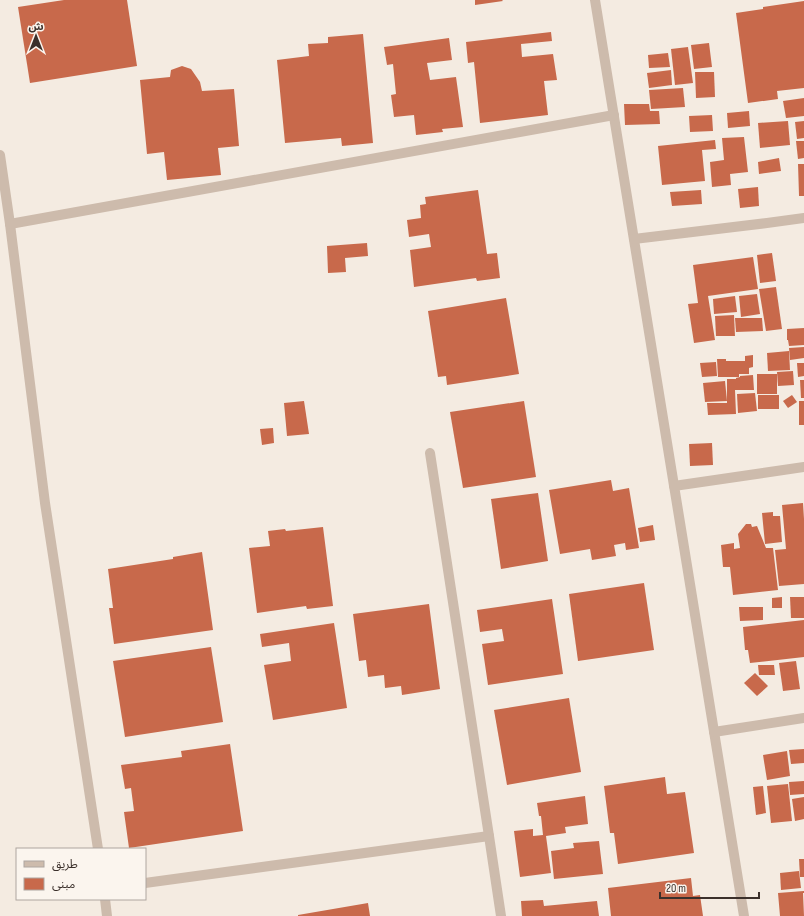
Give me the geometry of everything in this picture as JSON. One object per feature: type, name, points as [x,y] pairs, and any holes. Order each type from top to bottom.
[{"type":"street","points":[[595,0],[744,916]]},
{"type":"street","points":[[10,224],[614,115]]},
{"type":"street","points":[[0,155],[45,503],[98,848]]},
{"type":"street","points":[[634,239],[804,218]]},
{"type":"street","points":[[430,454],[490,836],[501,916]]},
{"type":"street","points":[[674,486],[804,467]]},
{"type":"street","points":[[714,732],[804,718]]},
{"type":"street","points":[[146,883],[490,836]]},
{"type":"street","points":[[105,900],[107,916]]},
{"type":"building","points":[[64,0],[127,0],[137,66],[30,83],[18,7]]},
{"type":"building","points":[[475,0],[502,0],[503,1],[475,5]]},
{"type":"building","points":[[804,1],[804,88],[777,91],[778,99],[748,103],[736,13],[763,9],[763,7]]},
{"type":"building","points":[[551,32],[552,41],[521,44],[522,57],[553,54],[557,80],[544,81],[548,115],[480,123],[474,62],[468,63],[466,42]]},
{"type":"building","points":[[363,34],[373,143],[342,146],[341,138],[285,143],[277,60],[309,56],[308,44],[328,43],[328,37]]},
{"type":"building","points":[[449,38],[452,60],[427,63],[430,80],[456,77],[463,127],[442,129],[443,132],[416,135],[414,115],[394,117],[391,95],[396,94],[393,64],[387,65],[384,47]]},
{"type":"building","points":[[709,43],[712,67],[694,69],[691,45]]},
{"type":"building","points":[[688,47],[693,83],[675,85],[671,49]]},
{"type":"building","points":[[668,53],[670,67],[649,68],[648,55]]},
{"type":"building","points":[[182,66],[191,69],[200,82],[202,91],[234,89],[239,146],[218,148],[221,175],[167,180],[164,152],[147,154],[140,80],[170,77],[171,70]]},
{"type":"building","points":[[671,70],[672,85],[649,88],[647,73]]},
{"type":"building","points":[[695,72],[714,72],[715,97],[696,98]]},
{"type":"building","points":[[683,88],[685,107],[651,109],[649,90]]},
{"type":"building","points":[[804,98],[804,116],[786,118],[783,101]]},
{"type":"building","points":[[624,104],[649,104],[650,111],[659,111],[660,124],[625,125]]},
{"type":"building","points":[[749,111],[750,126],[728,128],[727,113]]},
{"type":"building","points":[[712,115],[713,131],[690,132],[689,116]]},
{"type":"building","points":[[788,121],[790,145],[760,148],[758,123]]},
{"type":"building","points":[[804,121],[804,138],[797,139],[795,122]]},
{"type":"building","points":[[744,137],[748,172],[730,174],[731,185],[712,187],[710,162],[724,160],[722,138]]},
{"type":"building","points":[[715,140],[716,149],[702,150],[705,181],[662,185],[658,146]]},
{"type":"building","points":[[796,141],[804,141],[804,158],[798,159]]},
{"type":"building","points":[[779,158],[781,171],[759,174],[758,162]]},
{"type":"building","points":[[798,164],[804,164],[804,196],[799,196]]},
{"type":"building","points":[[758,187],[759,206],[740,208],[738,189]]},
{"type":"building","points":[[478,190],[487,254],[497,253],[500,278],[477,281],[476,278],[414,287],[410,250],[431,247],[429,234],[409,237],[407,220],[421,218],[420,205],[426,204],[425,197]]},
{"type":"building","points":[[701,190],[702,204],[672,206],[670,192]]},
{"type":"building","points":[[367,243],[368,256],[345,258],[346,272],[328,273],[327,246]]},
{"type":"building","points":[[772,253],[776,281],[760,283],[757,255]]},
{"type":"building","points":[[753,257],[758,289],[708,296],[715,340],[694,343],[688,304],[698,303],[693,265]]},
{"type":"building","points":[[776,287],[782,329],[766,331],[759,289]]},
{"type":"building","points":[[757,294],[760,314],[741,317],[739,296]]},
{"type":"building","points":[[735,296],[737,312],[714,314],[713,299]]},
{"type":"building","points":[[506,298],[519,374],[447,385],[446,376],[438,377],[428,311]]},
{"type":"building","points":[[734,315],[735,336],[716,336],[715,316]]},
{"type":"building","points":[[735,318],[762,318],[763,331],[736,332]]},
{"type":"building","points":[[804,328],[804,345],[789,346],[787,340],[787,329]]},
{"type":"building","points":[[804,347],[804,358],[790,360],[789,348]]},
{"type":"building","points":[[789,351],[790,370],[768,371],[767,353]]},
{"type":"building","points":[[753,355],[753,367],[749,368],[749,374],[739,374],[739,377],[718,377],[717,359],[726,359],[726,361],[745,361],[745,356]]},
{"type":"building","points":[[716,362],[717,376],[702,377],[700,363]]},
{"type":"building","points":[[797,363],[804,363],[804,376],[798,377]]},
{"type":"building","points":[[793,371],[794,385],[778,386],[777,372]]},
{"type":"building","points":[[757,374],[777,374],[777,394],[757,394]]},
{"type":"building","points":[[753,375],[754,390],[735,390],[736,414],[708,415],[707,403],[727,403],[727,379],[736,379],[740,376]]},
{"type":"building","points":[[800,380],[804,380],[804,398],[801,398]]},
{"type":"building","points":[[725,381],[727,401],[705,402],[703,383]]},
{"type":"building","points":[[755,393],[757,411],[738,413],[737,394]]},
{"type":"building","points":[[758,395],[779,395],[779,409],[758,409]]},
{"type":"building","points":[[792,395],[797,402],[788,408],[783,401]]},
{"type":"building","points":[[304,401],[309,434],[287,436],[284,403]]},
{"type":"building","points":[[524,401],[536,477],[463,488],[450,412]]},
{"type":"building","points":[[799,401],[804,401],[804,425],[799,425]]},
{"type":"building","points":[[273,428],[274,443],[262,445],[260,429]]},
{"type":"building","points":[[712,443],[713,465],[690,466],[689,444]]},
{"type":"building","points":[[611,480],[613,491],[629,488],[639,548],[626,550],[625,543],[614,545],[616,556],[592,560],[590,549],[560,554],[549,490]]},
{"type":"building","points":[[538,493],[548,561],[501,569],[491,499]]},
{"type":"building","points":[[803,503],[804,584],[779,586],[775,550],[786,549],[782,505]]},
{"type":"building","points":[[773,512],[773,516],[780,516],[782,542],[765,544],[762,513]]},
{"type":"building","points":[[746,524],[751,524],[752,527],[757,526],[766,548],[773,548],[778,590],[733,595],[730,567],[723,567],[721,545],[734,543],[734,549],[740,548],[738,534]]},
{"type":"building","points":[[653,525],[655,540],[640,542],[638,528]]},
{"type":"building","points":[[323,527],[333,606],[307,609],[306,606],[257,613],[249,548],[270,546],[268,531],[285,529],[286,531]]},
{"type":"building","points":[[202,552],[213,630],[114,644],[109,608],[113,608],[108,569],[173,559],[173,557]]},
{"type":"building","points":[[644,583],[654,650],[578,661],[569,594]]},
{"type":"building","points":[[782,597],[782,608],[772,608],[772,598]]},
{"type":"building","points":[[790,597],[804,597],[804,618],[791,618]]},
{"type":"building","points":[[552,599],[563,674],[488,685],[482,644],[504,641],[502,629],[480,632],[477,610]]},
{"type":"building","points":[[429,604],[440,689],[402,695],[401,686],[385,688],[384,675],[368,677],[366,660],[359,661],[353,614]]},
{"type":"building","points":[[739,607],[763,607],[763,620],[740,621]]},
{"type":"building","points":[[804,620],[804,657],[750,663],[748,650],[745,650],[743,627]]},
{"type":"building","points":[[334,623],[347,708],[273,720],[264,665],[291,661],[289,643],[262,647],[260,634]]},
{"type":"building","points":[[211,647],[223,722],[125,737],[113,661]]},
{"type":"building","points":[[796,661],[800,689],[783,691],[779,663]]},
{"type":"building","points":[[758,665],[774,665],[775,675],[759,675]]},
{"type":"building","points":[[755,673],[768,686],[757,696],[744,683]]},
{"type":"building","points":[[569,698],[581,772],[507,785],[494,710]]},
{"type":"building","points":[[230,744],[243,831],[129,848],[124,812],[134,811],[131,788],[125,789],[121,765],[182,757],[181,751]]},
{"type":"building","points":[[804,749],[804,763],[791,764],[789,750]]},
{"type":"building","points":[[787,751],[790,776],[767,780],[763,755]]},
{"type":"building","points":[[665,777],[667,794],[685,792],[694,853],[618,864],[614,833],[610,833],[604,786]]},
{"type":"building","points":[[804,781],[804,794],[790,795],[789,782]]},
{"type":"building","points":[[788,784],[792,821],[771,823],[767,786]]},
{"type":"building","points":[[763,786],[766,813],[756,815],[753,787]]},
{"type":"building","points":[[585,796],[588,824],[565,827],[566,833],[546,836],[551,873],[520,877],[514,831],[533,829],[533,836],[543,835],[541,816],[539,816],[537,803]]},
{"type":"building","points":[[804,797],[804,819],[795,821],[792,799]]},
{"type":"building","points":[[599,841],[603,874],[554,879],[551,851],[574,848],[573,843]]},
{"type":"building","points":[[799,859],[804,859],[804,877],[800,877]]},
{"type":"building","points":[[799,871],[801,888],[781,890],[780,873]]},
{"type":"building","points":[[691,878],[693,896],[700,895],[703,916],[611,916],[608,888]]},
{"type":"building","points":[[804,891],[804,916],[780,916],[778,893]]},
{"type":"building","points":[[543,900],[544,906],[597,901],[599,916],[522,916],[521,901]]},
{"type":"building","points":[[368,903],[370,916],[298,916],[298,915]]}]
